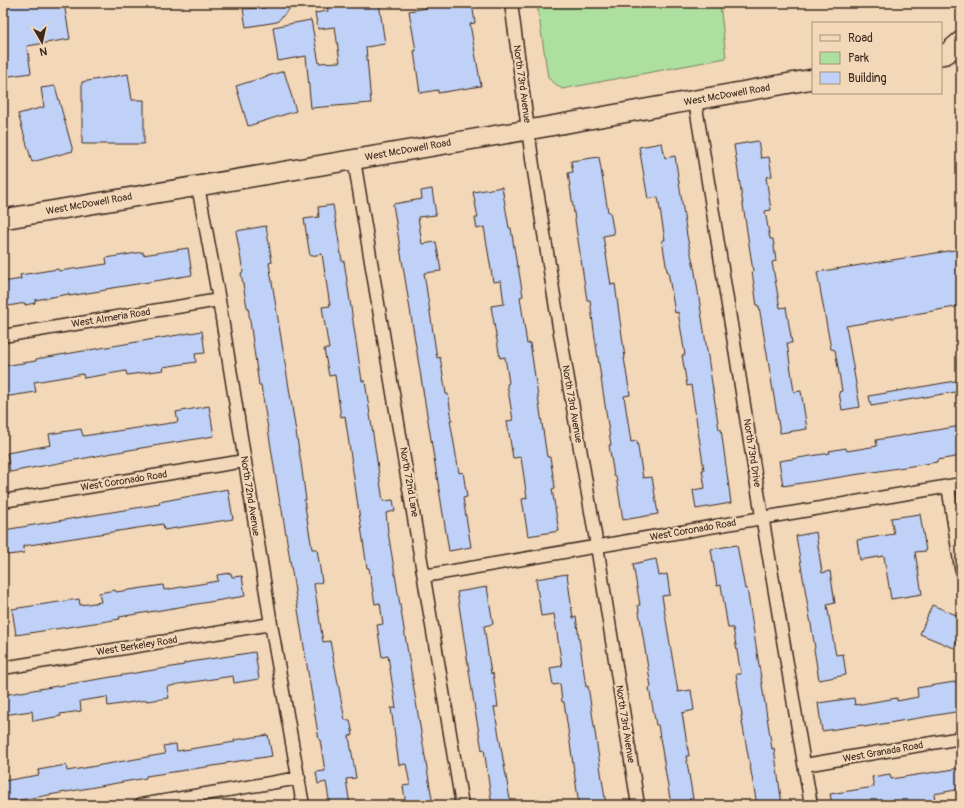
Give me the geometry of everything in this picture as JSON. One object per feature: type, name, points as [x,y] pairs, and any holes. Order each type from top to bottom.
[{"type":"main road","points":[[949,57],[961,41]]},
{"type":"main road","name":"West McDowell Road","points":[[3,219],[528,130],[812,79]]},
{"type":"street","name":"North 73rd Avenue","points":[[511,3],[528,130],[560,333],[597,546],[638,805]]},
{"type":"street","name":"North 73rd Drive","points":[[695,100],[811,805]]},
{"type":"street","name":"North 72nd Lane","points":[[354,160],[462,805]]},
{"type":"street","name":"North 72nd Avenue","points":[[198,186],[219,300],[270,624],[303,805]]},
{"type":"street","name":"West Almeria Road","points":[[3,336],[219,300]]},
{"type":"street","name":"West Coronado Road","points":[[3,501],[244,461]]},
{"type":"street","name":"West Coronado Road","points":[[424,576],[961,484]]},
{"type":"street","points":[[948,486],[961,568]]},
{"type":"street","name":"West Berkeley Road","points":[[3,668],[270,624]]},
{"type":"street","name":"West Granada Road","points":[[804,765],[961,738]]},
{"type":"street","points":[[141,805],[299,778]]},
{"type":"green space","points":[[537,3],[720,3],[726,58],[562,89],[548,78]]},
{"type":"building","points":[[16,3],[64,3],[70,39],[27,46],[31,73],[3,77],[3,5]]},
{"type":"building","points":[[260,3],[295,3],[277,22],[246,27],[243,9],[265,8]]},
{"type":"building","points":[[327,3],[379,3],[385,44],[366,47],[371,103],[311,108],[306,56],[278,61],[273,27],[311,20],[319,63],[340,62],[335,27],[318,29],[315,13],[328,11]]},
{"type":"building","points":[[426,3],[472,3],[475,23],[470,24],[481,86],[438,93],[438,90],[420,93],[414,51],[416,51],[409,11],[427,8]]},
{"type":"building","points":[[284,71],[296,111],[248,126],[236,86]]},
{"type":"building","points":[[128,74],[132,100],[144,100],[144,144],[82,144],[82,82]]},
{"type":"building","points":[[55,86],[73,151],[32,162],[18,114],[44,107],[41,88]]},
{"type":"building","points":[[758,141],[761,158],[769,157],[772,176],[766,177],[771,210],[765,211],[770,239],[773,239],[776,261],[772,262],[780,308],[786,307],[792,343],[787,343],[794,392],[801,391],[807,429],[780,433],[759,306],[757,306],[734,145]]},
{"type":"building","points":[[662,143],[665,158],[675,156],[687,236],[695,272],[719,429],[721,429],[731,503],[696,509],[693,490],[705,488],[702,470],[704,470],[691,385],[687,386],[682,355],[685,355],[678,312],[675,313],[667,271],[662,240],[665,240],[658,197],[648,199],[639,147]]},
{"type":"building","points":[[599,157],[608,212],[610,212],[614,234],[603,236],[611,285],[615,284],[630,395],[624,396],[631,442],[637,441],[643,478],[652,477],[658,514],[623,520],[609,445],[611,445],[590,300],[587,300],[568,173],[573,172],[571,161]]},
{"type":"building","points":[[502,187],[523,296],[520,297],[527,344],[530,343],[547,457],[550,457],[555,488],[552,489],[559,531],[528,536],[522,499],[527,498],[521,457],[513,458],[507,421],[513,420],[507,384],[509,383],[505,357],[500,358],[491,306],[504,304],[501,281],[493,282],[484,227],[477,229],[475,218],[478,218],[473,192]]},
{"type":"building","points":[[432,189],[436,215],[418,217],[422,244],[436,242],[441,271],[424,273],[437,358],[440,357],[446,394],[448,394],[452,420],[450,420],[459,473],[463,472],[467,497],[463,498],[471,547],[449,551],[393,204],[422,199],[421,191]]},
{"type":"building","points":[[333,205],[342,261],[344,261],[362,381],[365,381],[383,501],[393,500],[395,511],[386,513],[388,532],[433,805],[406,805],[403,786],[410,785],[406,764],[399,765],[391,708],[396,708],[388,656],[382,657],[377,625],[383,624],[380,603],[375,604],[369,568],[367,568],[345,416],[341,417],[335,375],[329,376],[324,349],[329,349],[322,307],[330,306],[322,254],[310,256],[304,219],[319,217],[318,207]]},
{"type":"building","points":[[266,226],[272,262],[269,263],[301,463],[306,500],[304,500],[312,549],[317,549],[322,582],[314,584],[323,642],[330,641],[345,720],[350,720],[353,735],[349,736],[356,778],[346,779],[350,805],[330,805],[326,782],[318,784],[316,772],[325,771],[261,385],[259,385],[248,307],[241,273],[243,272],[236,231]]},
{"type":"building","points":[[188,248],[192,275],[69,296],[69,294],[35,300],[35,303],[25,305],[25,303],[3,307],[3,282],[21,279],[20,275],[107,264],[106,258],[143,252],[143,255]]},
{"type":"building","points":[[961,249],[961,306],[846,326],[860,407],[842,410],[839,392],[842,391],[835,350],[831,349],[817,272]]},
{"type":"building","points":[[202,331],[205,353],[195,354],[196,362],[163,367],[164,370],[127,375],[126,371],[84,378],[83,374],[34,382],[36,392],[3,397],[3,366]]},
{"type":"building","points":[[961,380],[961,391],[871,406],[869,396]]},
{"type":"building","points":[[209,406],[214,436],[10,472],[7,453],[51,445],[49,434],[81,429],[83,436],[178,422],[176,412]]},
{"type":"building","points":[[961,426],[961,456],[937,460],[937,462],[783,486],[779,461],[830,453],[829,451],[846,448],[847,451],[877,446],[876,440]]},
{"type":"building","points":[[228,489],[233,519],[164,530],[163,524],[23,546],[24,553],[8,555],[4,530],[160,504],[159,502]]},
{"type":"building","points":[[920,514],[926,551],[915,552],[922,594],[891,599],[884,556],[860,560],[857,540],[894,534],[891,518]]},
{"type":"building","points":[[816,532],[822,573],[830,571],[835,603],[827,605],[836,655],[843,654],[846,675],[819,680],[796,536]]},
{"type":"building","points":[[737,545],[745,589],[747,588],[782,805],[757,805],[741,716],[736,674],[741,674],[733,628],[728,628],[721,585],[717,586],[711,549]]},
{"type":"building","points":[[656,559],[659,576],[667,574],[670,595],[662,596],[678,692],[691,690],[694,710],[682,713],[689,756],[686,756],[693,799],[689,799],[690,805],[671,805],[658,725],[656,725],[649,688],[651,687],[633,564]]},
{"type":"building","points":[[231,573],[232,577],[242,576],[245,596],[119,617],[120,619],[16,635],[12,609],[79,599],[80,605],[101,602],[99,593],[163,585],[164,590],[218,581],[217,575]]},
{"type":"building","points":[[567,574],[573,618],[576,617],[586,687],[588,686],[606,805],[579,805],[564,702],[562,702],[560,684],[553,685],[550,668],[562,666],[554,614],[541,616],[536,579]]},
{"type":"building","points":[[487,587],[493,624],[484,626],[491,674],[493,673],[498,707],[494,707],[511,805],[492,805],[484,749],[482,750],[475,710],[457,592]]},
{"type":"building","points":[[932,605],[961,617],[961,631],[954,648],[920,634]]},
{"type":"building","points":[[255,652],[259,679],[234,683],[233,676],[179,684],[167,687],[169,698],[108,706],[107,697],[80,701],[81,711],[60,714],[61,716],[33,721],[32,711],[3,715],[3,695]]},
{"type":"building","points":[[961,681],[961,711],[864,727],[863,725],[822,731],[818,703],[854,698],[855,705],[897,698],[897,701],[918,697],[917,688]]},
{"type":"building","points":[[268,735],[272,756],[146,776],[146,778],[3,803],[3,781],[39,775],[38,770],[66,765],[67,771],[165,754],[163,746],[176,744],[177,751]]},
{"type":"building","points":[[961,768],[961,789],[934,794],[935,800],[903,805],[832,805],[830,794],[874,787],[872,777],[890,774],[891,779]]}]
